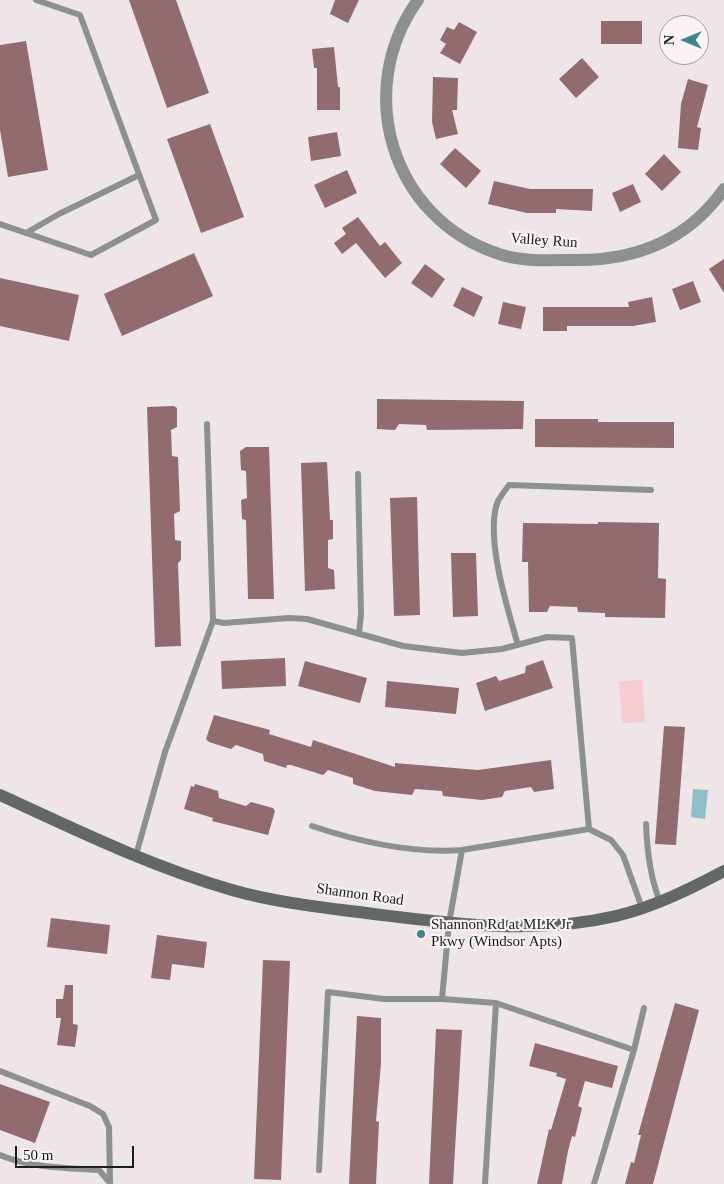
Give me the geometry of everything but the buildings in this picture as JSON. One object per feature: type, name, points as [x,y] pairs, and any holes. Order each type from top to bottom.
[{"type":"street","name":"Valley Run","points":[[418,0],[401,26],[389,66],[385,89],[385,115],[397,157],[420,200],[460,235],[498,254],[510,257],[532,260],[594,261],[615,258],[660,246],[684,232],[708,210],[724,189]]},
{"type":"street","name":"Shannon Road","points":[[0,795],[136,855],[233,890],[358,912],[449,923],[522,928],[582,923],[660,902],[724,871]]},
{"type":"lane","points":[[0,224],[91,255],[156,220],[80,16],[36,0]]},
{"type":"lane","points":[[26,233],[59,214],[139,175]]},
{"type":"lane","points":[[136,855],[165,752],[213,621],[207,424]]},
{"type":"lane","points":[[358,474],[361,614],[359,634]]},
{"type":"lane","points":[[518,645],[502,588],[494,538],[498,502],[508,485],[652,490]]},
{"type":"lane","points":[[213,621],[307,619],[403,646],[462,653],[502,649],[547,637],[572,638],[589,829]]},
{"type":"lane","points":[[646,824],[646,845],[652,878],[660,902]]},
{"type":"lane","points":[[312,826],[357,841],[443,852],[589,829],[611,840],[623,855],[642,908]]},
{"type":"lane","points":[[442,999],[449,923],[462,850]]},
{"type":"lane","points":[[319,1170],[328,992],[384,999],[442,999],[496,1003],[634,1050]]},
{"type":"lane","points":[[484,1184],[496,1003]]},
{"type":"lane","points":[[594,1184],[634,1050],[644,1008]]},
{"type":"lane","points":[[0,1071],[90,1106],[103,1114],[109,1127],[110,1183]]},
{"type":"lane","points":[[0,1155],[14,1161],[48,1167],[99,1170],[110,1183]]},
{"type":"shaded area","points":[[642,679],[645,722],[622,723],[619,682]]},
{"type":"water","points":[[693,789],[708,790],[705,819],[691,817]]},
{"type":"place","name":"Shannon Rd at MLK Jr Pkwy (Windsor Apts)","points":[[421,934]]}]
